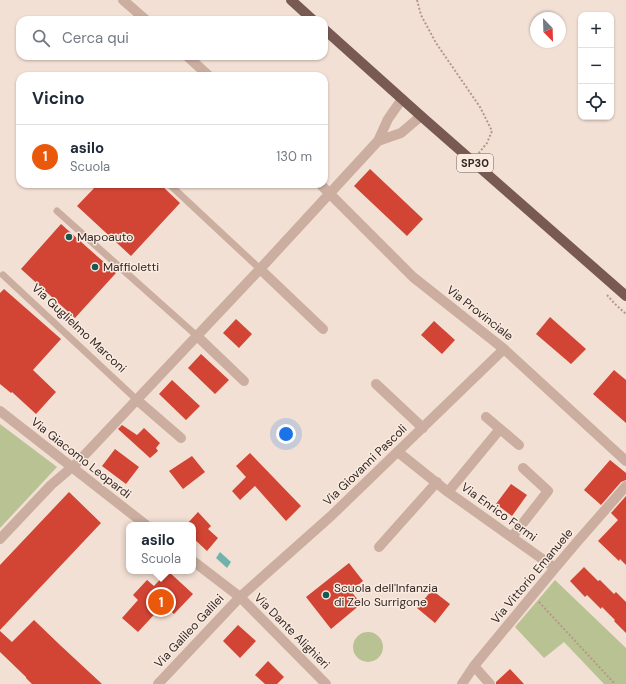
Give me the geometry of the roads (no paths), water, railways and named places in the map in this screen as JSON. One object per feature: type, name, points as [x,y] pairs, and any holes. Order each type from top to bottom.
[{"type":"main road","points":[[291,0],[309,16]]},
{"type":"main road","name":"SP30","points":[[328,33],[626,296]]},
{"type":"street","points":[[123,0],[141,16]]},
{"type":"street","points":[[191,60],[205,72]]},
{"type":"street","points":[[0,539],[51,485],[72,468],[330,194],[378,141],[388,119],[402,99]]},
{"type":"street","points":[[378,141],[401,133],[421,116]]},
{"type":"street","name":"Via Provinciale","points":[[324,188],[413,277],[504,349],[626,461]]},
{"type":"street","points":[[260,269],[323,329]]},
{"type":"street","points":[[197,336],[244,380]]},
{"type":"street","name":"Via Giovanni Pascoli","points":[[240,596],[331,516],[504,349]]},
{"type":"street","points":[[376,384],[423,428]]},
{"type":"street","points":[[137,400],[181,438]]},
{"type":"street","name":"Via Giacomo Leopardi","points":[[0,411],[142,522]]},
{"type":"street","points":[[486,417],[519,445]]},
{"type":"street","name":"Via Enrico Fermi","points":[[448,492],[500,429]]},
{"type":"street","name":"Via Enrico Fermi","points":[[398,452],[448,492],[555,568]]},
{"type":"street","points":[[512,537],[548,491],[523,468]]},
{"type":"street","points":[[379,547],[437,482]]},
{"type":"street","name":"Via Vittorio Emanuele","points":[[462,684],[474,666],[555,568],[626,486]]},
{"type":"street","points":[[196,563],[240,596]]},
{"type":"street","name":"Via Galileo Galilei","points":[[158,684],[240,596]]},
{"type":"street","name":"Via Dante Alighieri","points":[[240,596],[326,684]]},
{"type":"street","points":[[474,666],[490,684]]},
{"type":"lane","points":[[173,188],[260,269]]},
{"type":"lane","points":[[57,211],[197,336]]},
{"type":"lane","name":"Via Guglielmo Marconi","points":[[3,275],[137,400]]},
{"type":"water","points":[[220,552],[231,562],[227,568],[216,558]]},
{"type":"place","name":"Mapoauto","points":[[69,237]]},
{"type":"place","name":"Maffioletti","points":[[95,267]]},
{"type":"place","name":"Scuola dell'Infanzia di Zelo Surrigone","points":[[326,595]]},
{"type":"place","name":"asilo","points":[[161,602]]}]
